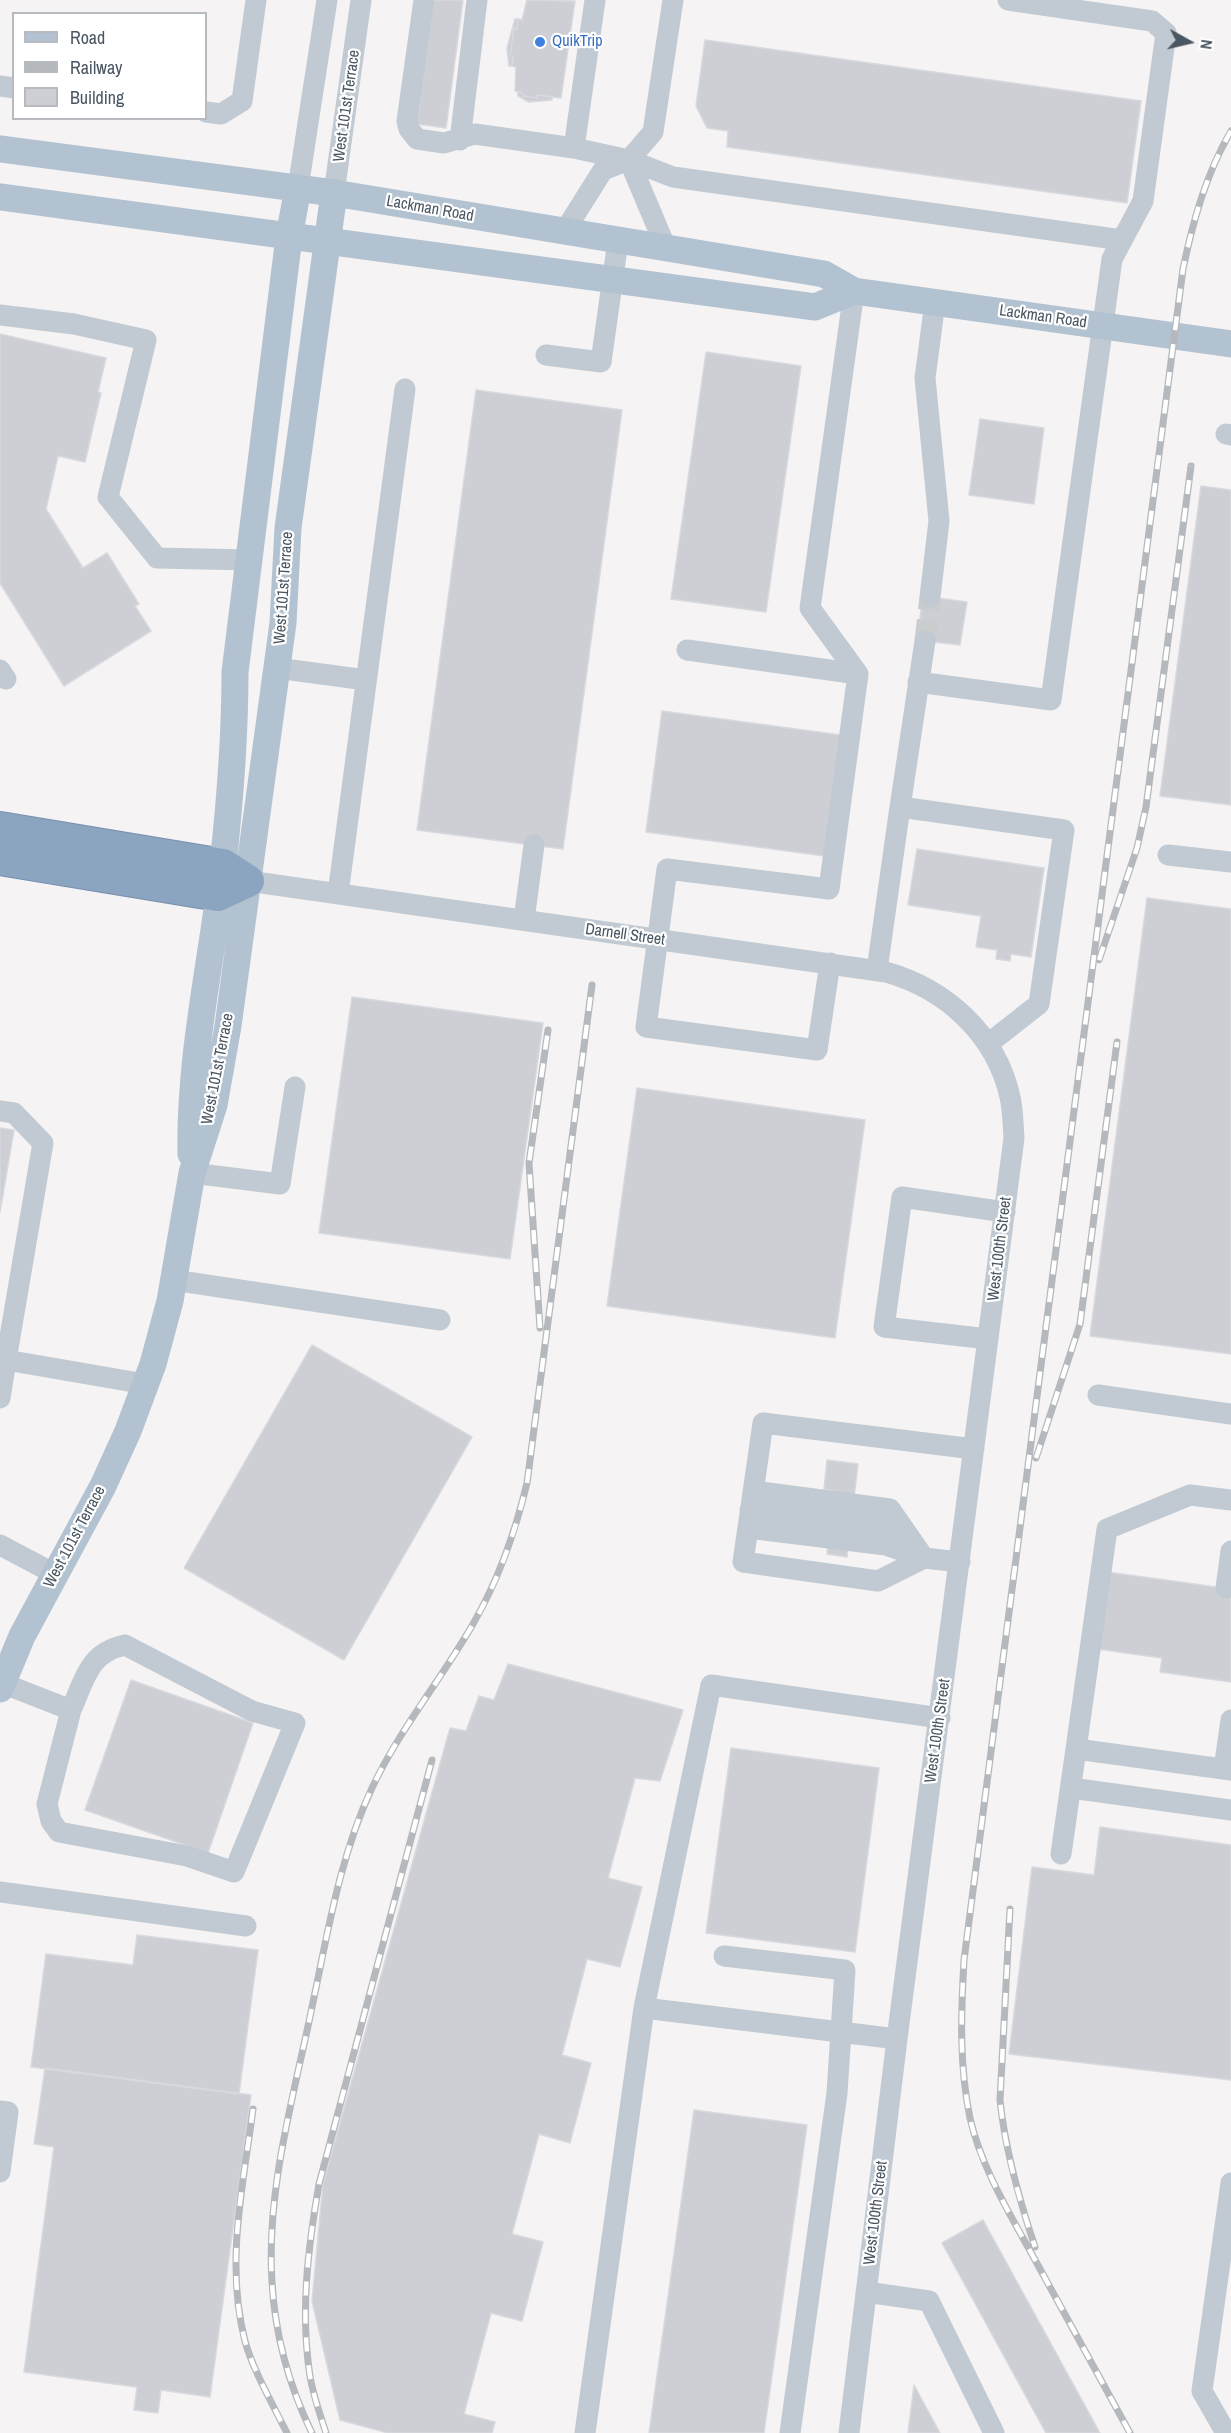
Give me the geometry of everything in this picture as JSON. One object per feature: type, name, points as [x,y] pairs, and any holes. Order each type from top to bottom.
[{"type":"highway","points":[[0,828],[236,873],[218,895],[0,859]]},
{"type":"main road","name":"Lackman Road","points":[[0,149],[334,193],[824,274],[854,291],[1231,344]]},
{"type":"main road","points":[[0,167],[57,173],[93,161]]},
{"type":"main road","name":"West 101st Terrace","points":[[1,1686],[22,1636],[103,1486],[146,1384],[173,1280],[192,1173],[214,1105],[236,873],[235,672],[289,237],[298,188]]},
{"type":"main road","name":"West 101st Terrace","points":[[236,873],[277,668],[283,623],[288,528],[334,193]]},
{"type":"main road","points":[[0,197],[815,307],[854,291]]},
{"type":"main road","name":"West 101st Terrace","points":[[192,1173],[190,1105],[218,895]]},
{"type":"street","points":[[207,112],[220,114],[242,101],[256,0]]},
{"type":"street","name":"West 101st Terrace","points":[[298,188],[327,0]]},
{"type":"street","name":"West 101st Terrace","points":[[334,193],[361,0]]},
{"type":"street","points":[[424,0],[407,121],[409,129],[417,139],[444,143],[475,134],[574,148],[629,160],[673,177],[1122,240]]},
{"type":"street","points":[[460,140],[477,0]]},
{"type":"street","points":[[574,148],[595,0]]},
{"type":"street","points":[[564,232],[603,170],[629,160],[653,132],[673,0]]},
{"type":"street","points":[[918,682],[1051,700],[1112,259],[1143,201],[1166,33],[1152,21],[1008,0]]},
{"type":"street","points":[[629,160],[666,248]]},
{"type":"street","points":[[546,355],[601,362],[618,241]]},
{"type":"street","points":[[830,963],[817,1050],[646,1028],[667,869],[829,889],[858,674],[810,608],[854,291]]},
{"type":"street","points":[[930,597],[939,521],[925,378],[935,302]]},
{"type":"street","points":[[0,315],[75,324],[146,340],[108,497],[157,558],[249,560]]},
{"type":"street","points":[[338,894],[405,389]]},
{"type":"street","points":[[878,970],[925,641]]},
{"type":"street","points":[[687,650],[858,674]]},
{"type":"street","points":[[277,668],[366,680]]},
{"type":"street","points":[[900,807],[1064,830],[1039,1004],[986,1039]]},
{"type":"street","points":[[524,920],[534,845]]},
{"type":"street","points":[[1168,855],[1231,862]]},
{"type":"street","name":"Darnell Street","points":[[236,873],[338,894],[878,970],[908,978],[940,994],[986,1039]]},
{"type":"street","name":"West 100th Street","points":[[849,2433],[897,2039],[1014,1138],[1011,1098],[999,1063],[986,1039]]},
{"type":"street","points":[[192,1173],[280,1184],[295,1087]]},
{"type":"street","points":[[0,1111],[14,1113],[43,1143],[0,1398]]},
{"type":"street","points":[[988,1339],[884,1327],[902,1197],[1005,1212]]},
{"type":"street","points":[[173,1280],[440,1320]]},
{"type":"street","points":[[6,1360],[146,1384]]},
{"type":"street","points":[[1098,1395],[1231,1414]]},
{"type":"street","points":[[924,1558],[878,1581],[743,1562],[763,1423],[974,1449]]},
{"type":"street","points":[[1061,1854],[1107,1529],[1190,1495],[1231,1500]]},
{"type":"street","points":[[750,1510],[890,1509],[924,1558]]},
{"type":"street","points":[[750,1510],[886,1545],[924,1558],[960,1562]]},
{"type":"street","points":[[0,1545],[55,1574]]},
{"type":"street","points":[[1226,1588],[1231,1551]]},
{"type":"street","points":[[125,1645],[252,1711],[295,1723],[234,1872],[187,1857],[59,1832],[51,1821],[47,1804],[71,1710],[96,1657],[111,1648],[125,1645]]},
{"type":"street","points":[[585,2433],[644,2008],[711,1685],[940,1718]]},
{"type":"street","points":[[1,1686],[71,1710]]},
{"type":"street","points":[[1076,1749],[1228,1769],[1231,1720]]},
{"type":"street","points":[[1071,1788],[1231,1810]]},
{"type":"street","points":[[0,1892],[246,1926]]},
{"type":"street","points":[[724,1956],[845,1970],[837,2093],[790,2433]]},
{"type":"street","points":[[644,2008],[897,2039]]},
{"type":"street","points":[[0,2111],[8,2112],[0,2172]]},
{"type":"street","points":[[1226,2433],[1202,2391],[1231,2183]]},
{"type":"street","points":[[866,2292],[929,2301],[994,2433]]},
{"type":"building","points":[[434,0],[463,0],[446,128],[417,124]]},
{"type":"building","name":"QuikTrip","points":[[527,0],[575,1],[561,98],[523,96],[523,93],[515,91],[516,67],[512,66],[513,56],[510,56],[514,28],[517,29],[518,19],[522,20]]},
{"type":"building","points":[[515,19],[518,19],[517,29],[514,28],[510,56],[513,56],[512,66],[509,66],[507,48]]},
{"type":"building","points":[[705,40],[1141,101],[1127,203],[727,147],[728,131],[707,128],[696,106]]},
{"type":"building","points":[[518,92],[523,93],[523,96],[552,97],[552,100],[529,102],[518,96]]},
{"type":"building","points":[[0,334],[106,358],[98,392],[101,393],[85,462],[58,456],[46,509],[83,568],[107,553],[139,604],[135,606],[151,631],[64,686],[0,583]]},
{"type":"building","points":[[706,352],[801,366],[766,612],[671,599]]},
{"type":"building","points":[[476,390],[622,410],[563,849],[417,830]]},
{"type":"building","points":[[980,419],[1044,428],[1034,504],[969,495]]},
{"type":"building","points":[[1201,486],[1231,490],[1231,805],[1160,796]]},
{"type":"building","points":[[923,596],[967,602],[960,645],[917,640]]},
{"type":"building","points":[[662,711],[848,736],[832,857],[646,832]]},
{"type":"building","points":[[917,849],[1044,868],[1031,957],[1011,954],[1010,961],[996,959],[997,950],[976,947],[981,916],[908,905]]},
{"type":"building","points":[[1147,898],[1231,909],[1231,1354],[1090,1336]]},
{"type":"building","points":[[352,997],[543,1023],[510,1259],[319,1233]]},
{"type":"building","points":[[637,1088],[865,1120],[835,1338],[607,1306]]},
{"type":"building","points":[[0,1128],[14,1130],[0,1212]]},
{"type":"building","points":[[312,1345],[472,1437],[344,1660],[184,1568]]},
{"type":"building","points":[[827,1460],[858,1464],[847,1557],[827,1554],[834,1491],[824,1489]]},
{"type":"building","points":[[1107,1572],[1231,1589],[1231,1682],[1160,1672],[1162,1658],[1097,1649]]},
{"type":"building","points":[[508,1664],[683,1710],[660,1781],[635,1778],[608,1878],[642,1887],[620,1967],[587,1959],[562,2055],[591,2063],[570,2143],[539,2134],[512,2234],[543,2242],[522,2321],[491,2313],[464,2414],[495,2422],[492,2433],[388,2433],[340,2420],[312,2301],[323,2184],[450,1728],[466,1731],[479,1696],[494,1700]]},
{"type":"building","points":[[131,1680],[253,1723],[208,1853],[85,1810]]},
{"type":"building","points":[[731,1748],[879,1768],[855,1952],[706,1933]]},
{"type":"building","points":[[1100,1827],[1231,1845],[1231,2080],[1009,2054],[1032,1867],[1094,1875]]},
{"type":"building","points":[[137,1935],[258,1950],[239,2094],[31,2067],[46,1954],[133,1965]]},
{"type":"building","points":[[45,2068],[251,2095],[210,2397],[161,2390],[158,2413],[134,2410],[137,2387],[24,2372],[54,2147],[34,2144]]},
{"type":"building","points":[[694,2110],[807,2125],[764,2433],[649,2433]]},
{"type":"building","points":[[983,2220],[1100,2433],[1046,2433],[942,2243]]},
{"type":"building","points":[[914,2385],[940,2433],[908,2433]]},
{"type":"tunnel","points":[[925,641],[930,597]]},
{"type":"railway","points":[[1130,2433],[1006,2207],[981,2154],[966,2098],[962,2039],[963,1980],[1183,269],[1201,198],[1214,164],[1231,131]]},
{"type":"railway","points":[[1099,960],[1137,848],[1146,807],[1191,466]]},
{"type":"railway","points":[[312,2433],[296,2397],[284,2359],[276,2321],[271,2248],[282,2146],[335,1898],[361,1815],[372,1788],[407,1725],[461,1645],[491,1590],[522,1502],[527,1483],[592,985]]},
{"type":"railway","points":[[540,1328],[529,1163],[548,1030]]},
{"type":"railway","points":[[1036,1458],[1080,1324],[1117,1042]]},
{"type":"railway","points":[[326,2433],[311,2383],[307,2352],[307,2280],[315,2208],[319,2184],[432,1760]]},
{"type":"railway","points":[[1010,1909],[1000,2100],[1013,2174],[1035,2247]]},
{"type":"railway","points":[[253,2109],[238,2225],[236,2283],[239,2312],[245,2341],[253,2363],[287,2433]]},
{"type":"place","name":"QuikTrip","points":[[540,42]]}]
